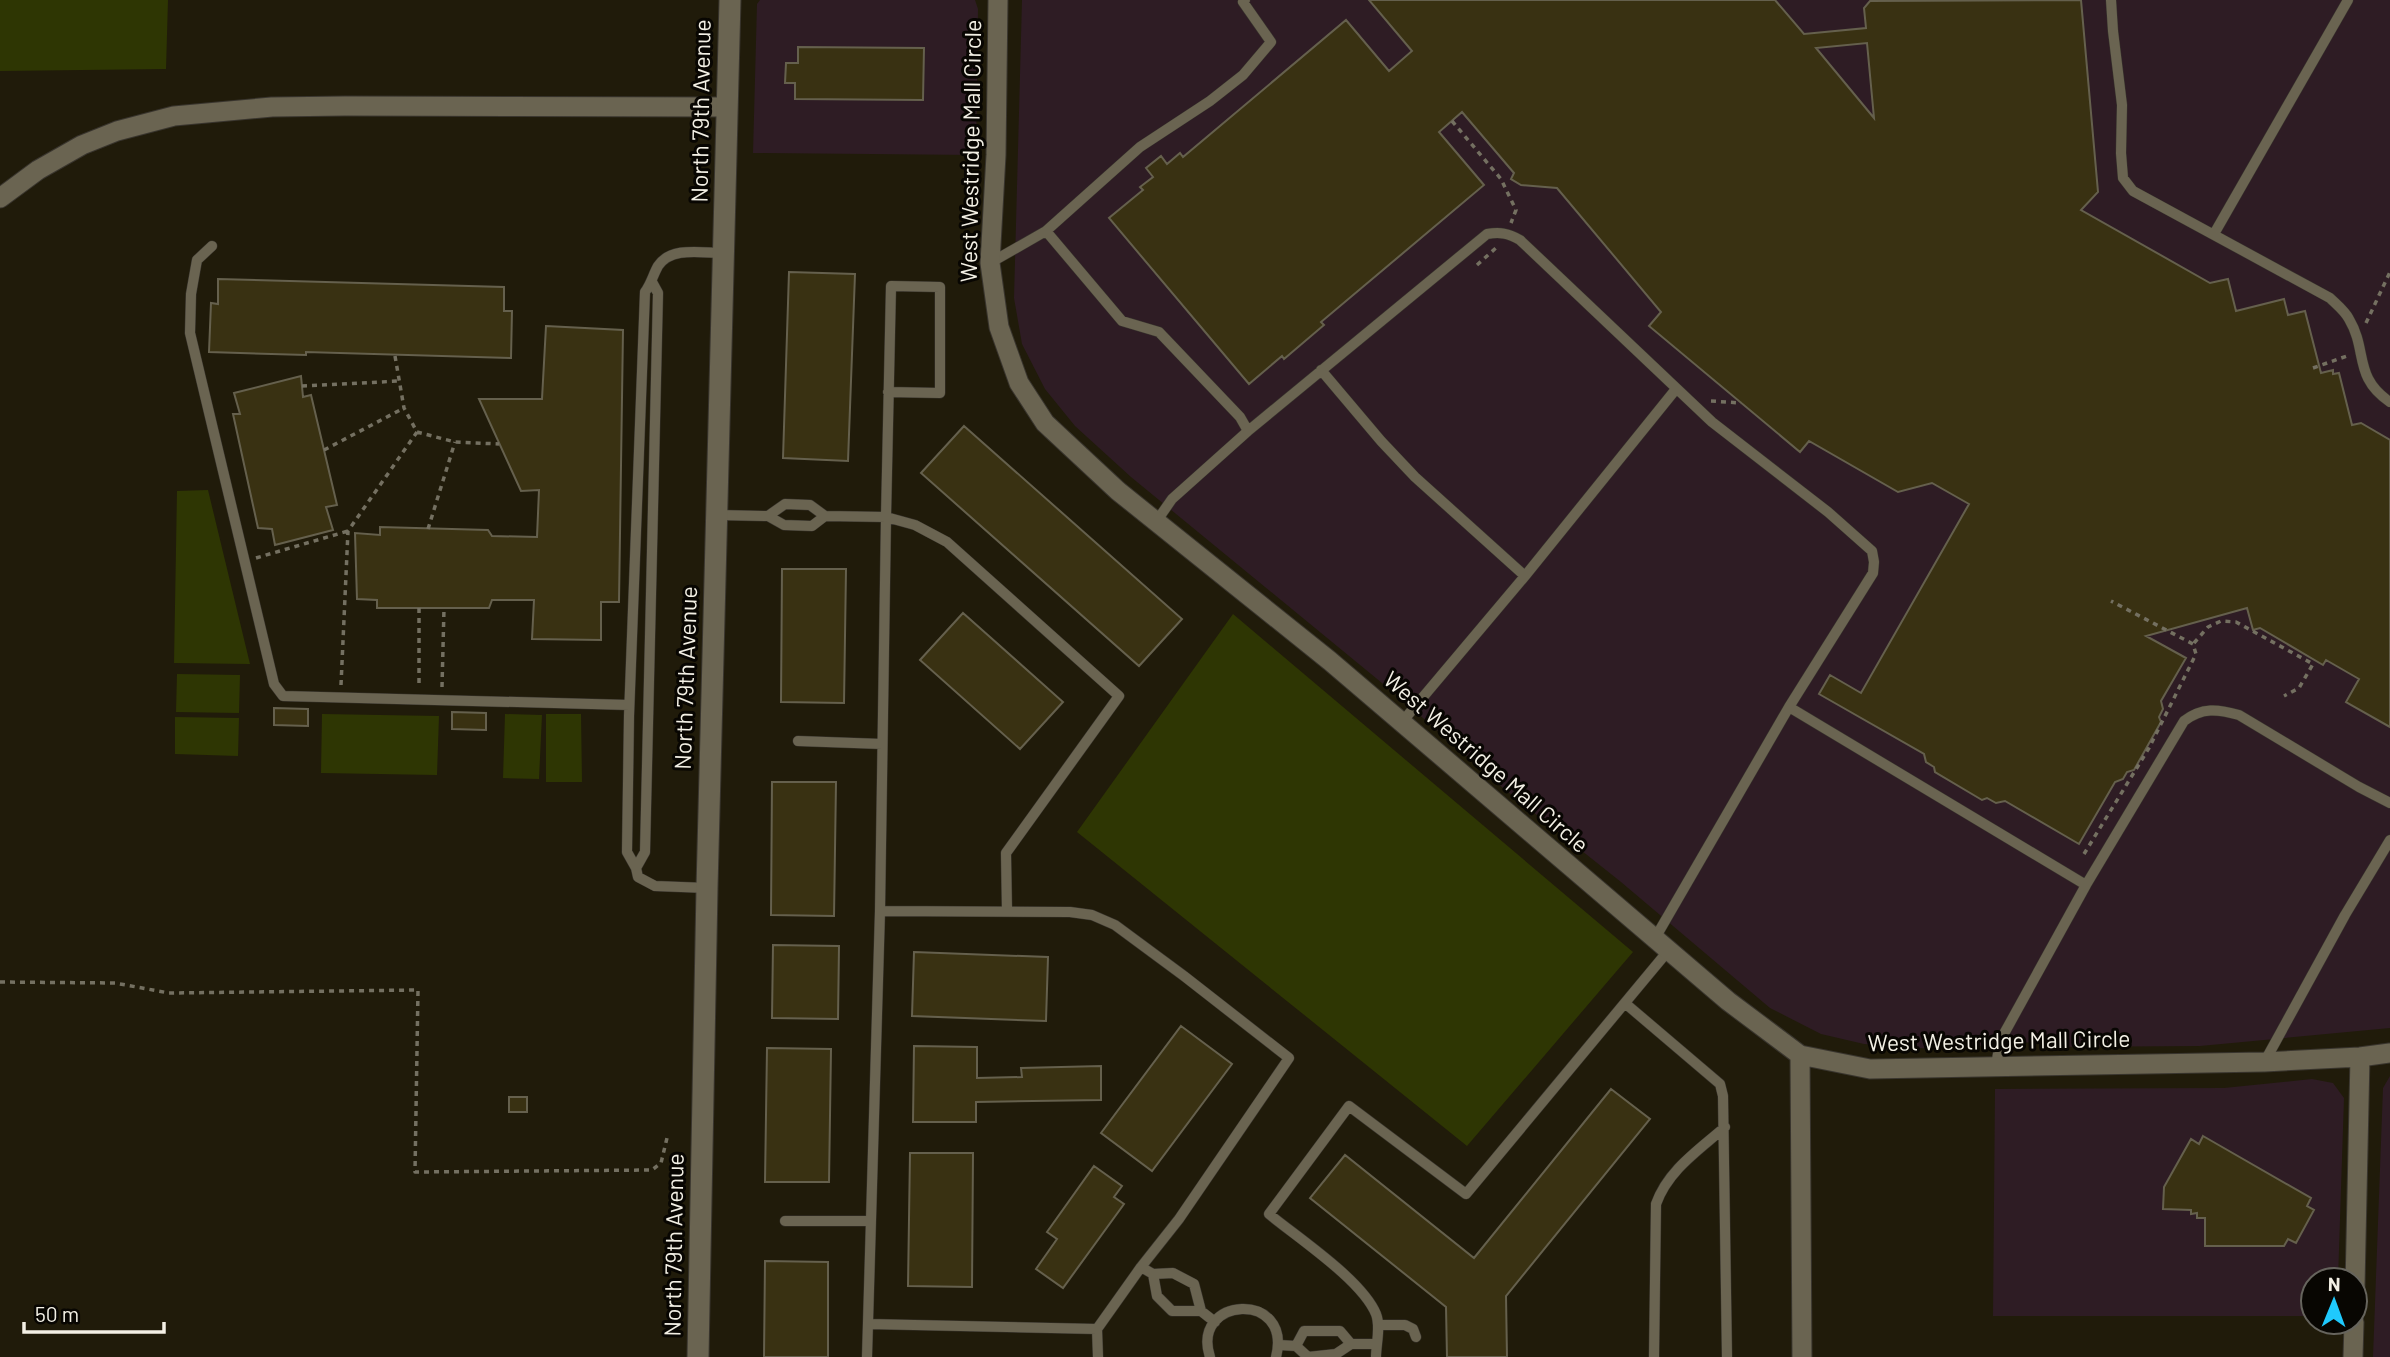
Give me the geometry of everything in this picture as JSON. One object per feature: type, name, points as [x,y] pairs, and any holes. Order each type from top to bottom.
[{"type":"street","name":"North 79th Avenue","points":[[698,1357],[730,0]]},
{"type":"street","name":"West Westridge Mall Circle","points":[[998,0],[996,155],[990,263],[999,327],[1019,383],[1033,407],[1045,423],[1077,454],[1155,523],[1293,631],[1402,722],[1727,1001],[1800,1055],[1870,1069],[2264,1062],[2390,1053]]},
{"type":"street","points":[[0,198],[38,170],[82,145],[154,120],[187,114],[272,107],[345,106],[727,107]]},
{"type":"street","points":[[1800,1055],[1802,1357]]},
{"type":"street","points":[[2355,1266],[2360,1057]]},
{"type":"street","points":[[2353,1357],[2354,1336]]},
{"type":"lane","points":[[990,263],[1046,231],[1140,147],[1210,101],[1243,75],[1271,42],[1243,2],[1245,0]]},
{"type":"lane","points":[[2111,0],[2122,106],[2123,178],[2133,191],[2330,298],[2349,318],[2367,379],[2379,395],[2390,402]]},
{"type":"lane","points":[[2214,234],[2347,0]]},
{"type":"lane","points":[[1046,231],[1122,321],[1159,332],[1240,417],[1248,431]]},
{"type":"lane","points":[[1155,523],[1172,499],[1248,431],[1487,234],[1498,232],[1511,234],[1520,240],[1712,422],[1828,512],[1872,551],[1873,573],[1790,707],[1661,946],[1626,1004],[1466,1194],[1349,1105],[1269,1214],[1349,1279],[1363,1294],[1376,1314],[1376,1357]]},
{"type":"lane","points":[[212,246],[197,260],[191,294],[190,333],[274,684],[283,696],[629,705]]},
{"type":"lane","points":[[707,888],[655,886],[638,877],[636,867],[627,852],[629,705],[645,292],[652,282],[656,268],[665,258],[684,253],[724,253]]},
{"type":"lane","points":[[636,867],[645,852],[658,307],[658,293],[652,282]]},
{"type":"lane","points":[[867,1357],[880,911],[888,392],[891,286],[940,287],[940,393],[888,392]]},
{"type":"lane","points":[[1321,370],[1415,477],[1525,576]]},
{"type":"lane","points":[[1402,722],[1676,390]]},
{"type":"lane","points":[[768,516],[785,504],[810,505],[825,516],[886,517],[915,525],[947,542],[1119,695],[1006,853],[1007,911]]},
{"type":"lane","points":[[717,515],[768,516],[785,525],[812,526],[825,516]]},
{"type":"lane","points":[[1790,707],[2087,885]]},
{"type":"lane","points":[[1996,1066],[2000,1041],[2087,885],[2185,721],[2195,713],[2222,710],[2239,715],[2390,803]]},
{"type":"lane","points":[[798,741],[882,744]]},
{"type":"lane","points":[[2264,1062],[2345,915],[2390,840]]},
{"type":"lane","points":[[880,911],[1070,912],[1092,915],[1115,925],[1289,1058],[1179,1219],[1097,1329],[1098,1357]]},
{"type":"lane","points":[[1626,1004],[1720,1084],[1725,1127],[1727,1357]]},
{"type":"lane","points":[[1654,1357],[1656,1204],[1661,1190],[1677,1168],[1725,1127]]},
{"type":"lane","points":[[785,1221],[871,1221]]},
{"type":"lane","points":[[1141,1267],[1153,1274],[1173,1273],[1194,1284],[1201,1311],[1215,1322]]},
{"type":"lane","points":[[1153,1274],[1157,1296],[1172,1311],[1201,1311]]},
{"type":"lane","points":[[1210,1357],[1207,1337],[1215,1322],[1229,1311],[1241,1308],[1253,1310],[1272,1322],[1279,1345],[1276,1357]]},
{"type":"lane","points":[[868,1324],[1097,1329]]},
{"type":"lane","points":[[1378,1325],[1405,1325],[1413,1329],[1416,1337]]},
{"type":"lane","points":[[1296,1346],[1304,1331],[1328,1330],[1340,1331],[1351,1344]]},
{"type":"lane","points":[[1279,1345],[1296,1346],[1308,1357],[1336,1354],[1351,1344],[1376,1344]]},
{"type":"path","points":[[1452,121],[1501,179],[1516,210]]},
{"type":"path","points":[[2313,368],[2350,355],[2390,272]]},
{"type":"path","points":[[395,356],[404,408],[417,432],[455,442],[499,444]]},
{"type":"path","points":[[302,386],[399,381]]},
{"type":"path","points":[[1709,401],[1741,403]]},
{"type":"path","points":[[324,450],[404,408]]},
{"type":"path","points":[[341,698],[348,531],[417,432]]},
{"type":"path","points":[[428,528],[455,442]]},
{"type":"path","points":[[244,561],[348,531]]},
{"type":"path","points":[[2084,854],[2148,748],[2196,654],[2193,644],[2111,601]]},
{"type":"path","points":[[419,608],[419,700]]},
{"type":"path","points":[[442,701],[444,608]]},
{"type":"path","points":[[2193,644],[2208,627],[2221,621],[2236,622],[2314,664],[2299,688],[2284,696]]},
{"type":"path","points":[[0,982],[115,983],[169,993],[418,990],[415,1172],[652,1171],[661,1163],[667,1138]]},
{"type":"shaded area","points":[[760,0],[975,0],[978,9],[976,155],[753,153],[757,4]]},
{"type":"shaded area","points":[[1022,0],[2390,0],[2390,1028],[2200,1046],[2052,1047],[2034,1042],[1961,1049],[1914,1048],[1864,1044],[1821,1034],[1770,1008],[1131,477],[1075,426],[1045,389],[1022,344],[1014,298]]},
{"type":"shaded area","points":[[2390,1076],[2390,1357],[2373,1357],[2383,1088]]},
{"type":"shaded area","points":[[2312,1079],[2333,1083],[2344,1098],[2338,1266],[2299,1266],[2299,1316],[1993,1316],[1995,1089],[2224,1088]]},
{"type":"green space","points":[[0,0],[168,0],[166,69],[0,71]]},
{"type":"green space","points":[[208,490],[250,664],[174,663],[177,491]]},
{"type":"green space","points":[[1233,614],[1633,952],[1467,1146],[1077,832]]},
{"type":"green space","points":[[177,674],[240,675],[239,713],[176,712]]},
{"type":"green space","points":[[322,714],[439,716],[437,775],[321,773]]},
{"type":"green space","points":[[505,714],[542,715],[539,779],[503,778]]},
{"type":"green space","points":[[546,714],[581,714],[582,782],[546,782]]},
{"type":"green space","points":[[175,717],[239,718],[238,756],[175,754]]},
{"type":"building","points":[[1369,0],[1775,0],[1804,34],[1866,28],[1864,8],[1870,1],[2081,0],[2098,192],[2081,210],[2210,283],[2228,279],[2236,311],[2284,299],[2288,315],[2305,311],[2321,373],[2333,370],[2333,374],[2339,373],[2352,425],[2361,423],[2390,440],[2390,727],[2346,702],[2359,679],[2326,660],[2323,665],[2260,628],[2253,630],[2247,608],[2146,636],[2186,658],[2161,701],[2161,722],[2134,770],[2115,782],[2079,844],[2005,801],[1996,803],[1987,798],[1982,800],[1935,772],[1934,767],[1926,762],[1924,754],[1819,694],[1830,675],[1861,693],[1969,504],[1932,483],[1898,492],[1809,441],[1800,452],[1649,326],[1661,312],[1557,188],[1521,185],[1511,179],[1514,173],[1462,112],[1439,132],[1484,185],[1321,322],[1324,325],[1284,359],[1282,356],[1249,384],[1109,218],[1143,190],[1140,187],[1153,177],[1146,168],[1161,156],[1167,164],[1180,153],[1183,157],[1346,20],[1389,71],[1412,51]],"holes":[[[1867,43],[1874,118],[1816,48]]]},
{"type":"building","points":[[798,47],[924,48],[923,100],[795,99],[795,83],[785,83],[786,63],[798,63]]},
{"type":"building","points":[[789,272],[855,274],[848,461],[783,458]]},
{"type":"building","points":[[218,279],[504,287],[504,311],[512,311],[511,358],[209,352],[211,303],[218,304]]},
{"type":"building","points":[[546,326],[623,330],[619,602],[601,602],[601,640],[532,639],[534,600],[492,600],[489,608],[377,608],[377,600],[357,599],[355,533],[380,535],[380,527],[488,530],[492,536],[537,537],[539,490],[521,491],[479,399],[542,399]]},
{"type":"building","points":[[301,376],[303,397],[311,395],[337,505],[326,507],[333,530],[275,545],[272,529],[258,528],[233,414],[240,414],[234,393]]},
{"type":"building","points":[[964,426],[1182,619],[1139,666],[921,473]]},
{"type":"building","points":[[782,569],[846,569],[844,703],[781,702]]},
{"type":"building","points":[[963,613],[1063,702],[1020,749],[920,660]]},
{"type":"building","points":[[274,708],[308,709],[308,726],[274,725]]},
{"type":"building","points":[[452,712],[486,713],[486,730],[452,729]]},
{"type":"building","points":[[772,782],[836,782],[834,916],[771,915]]},
{"type":"building","points":[[773,945],[839,946],[838,1019],[772,1018]]},
{"type":"building","points":[[914,952],[1048,957],[1046,1021],[912,1016]]},
{"type":"building","points":[[1181,1026],[1232,1064],[1152,1171],[1101,1133]]},
{"type":"building","points":[[914,1046],[977,1047],[977,1078],[1022,1077],[1021,1068],[1101,1066],[1101,1100],[976,1102],[976,1122],[913,1122]]},
{"type":"building","points":[[767,1048],[831,1049],[829,1182],[765,1182]]},
{"type":"building","points":[[1611,1089],[1650,1119],[1506,1296],[1507,1357],[1447,1357],[1446,1307],[1310,1198],[1345,1155],[1474,1258]]},
{"type":"building","points":[[509,1097],[527,1097],[527,1112],[509,1112]]},
{"type":"building","points":[[2203,1136],[2311,1198],[2307,1206],[2314,1210],[2296,1243],[2288,1239],[2284,1246],[2205,1246],[2205,1218],[2197,1218],[2197,1213],[2191,1214],[2191,1210],[2163,1209],[2164,1187],[2191,1139],[2199,1144]]},
{"type":"building","points":[[910,1153],[973,1153],[972,1287],[908,1286]]},
{"type":"building","points":[[1094,1166],[1122,1186],[1114,1197],[1124,1204],[1063,1288],[1036,1269],[1057,1239],[1047,1232]]},
{"type":"building","points":[[765,1261],[828,1262],[828,1357],[764,1357]]}]
